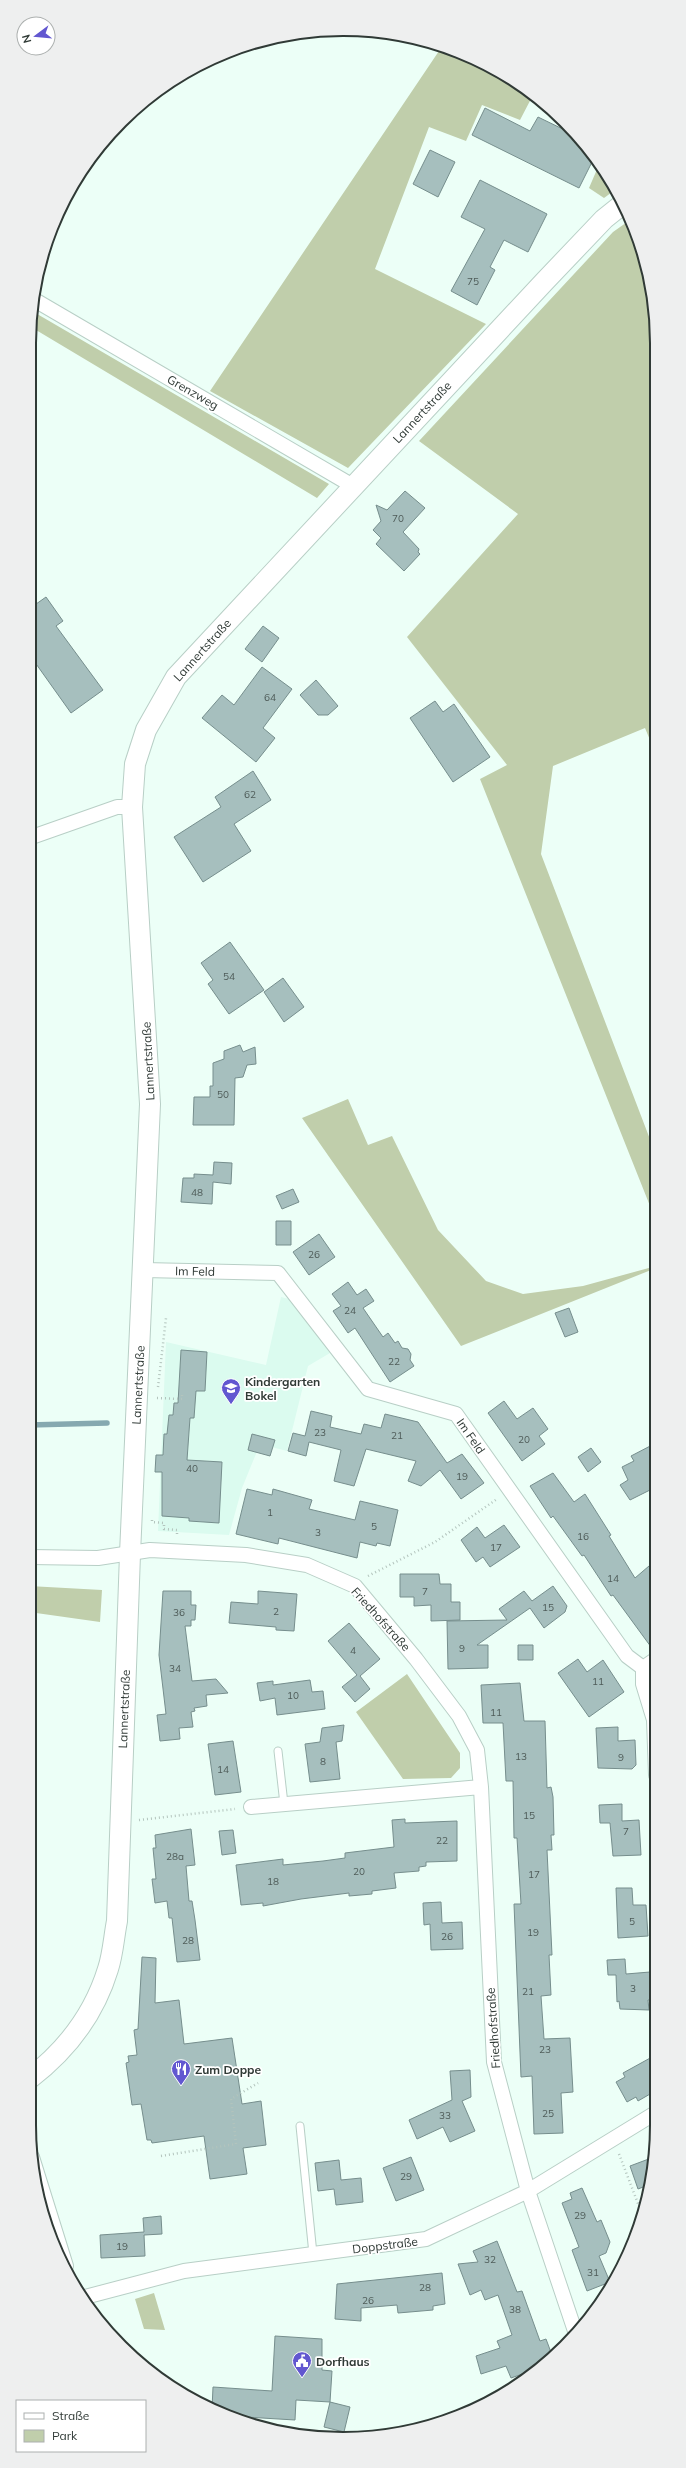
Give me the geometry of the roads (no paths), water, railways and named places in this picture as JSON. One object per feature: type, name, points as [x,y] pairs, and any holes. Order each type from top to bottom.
[{"type":"street","name":"Lannertstraße","points":[[36,2074],[51,2062],[83,2024],[108,1969],[117,1921],[130,1554],[144,1270],[150,1104],[132,806],[135,764],[146,730],[176,677],[604,219],[618,208]]},
{"type":"street","name":"Grenzweg","points":[[39,303],[353,486]]},
{"type":"street","points":[[36,836],[117,808],[132,806]]},
{"type":"street","name":"Im Feld","points":[[144,1270],[278,1273],[368,1389],[456,1414],[626,1656],[643,1668]]},
{"type":"street","name":"Friedhofstraße","points":[[36,1557],[98,1558],[150,1550],[246,1555],[307,1565],[355,1586],[416,1659],[459,1716],[477,1750],[481,1787],[494,2062],[528,2191],[574,2327]]},
{"type":"street","points":[[650,1663],[643,1668],[643,1684],[650,1707]]},
{"type":"street","points":[[251,1807],[481,1787]]},
{"type":"street","name":"Doppstraße","points":[[88,2296],[184,2271],[426,2239],[528,2191],[650,2116]]},
{"type":"street","points":[[44,2196],[57,2237]]},
{"type":"lane","points":[[278,1751],[284,1804]]},
{"type":"lane","points":[[300,2126],[313,2254]]},
{"type":"waterway","points":[[36,1425],[107,1423]]},
{"type":"place","name":"Kindergarten Bokel","points":[[231,1405]]},
{"type":"place","name":"Zum Doppe","points":[[181,2086]]},
{"type":"place","name":"Dorfhaus","points":[[302,2378]]}]
